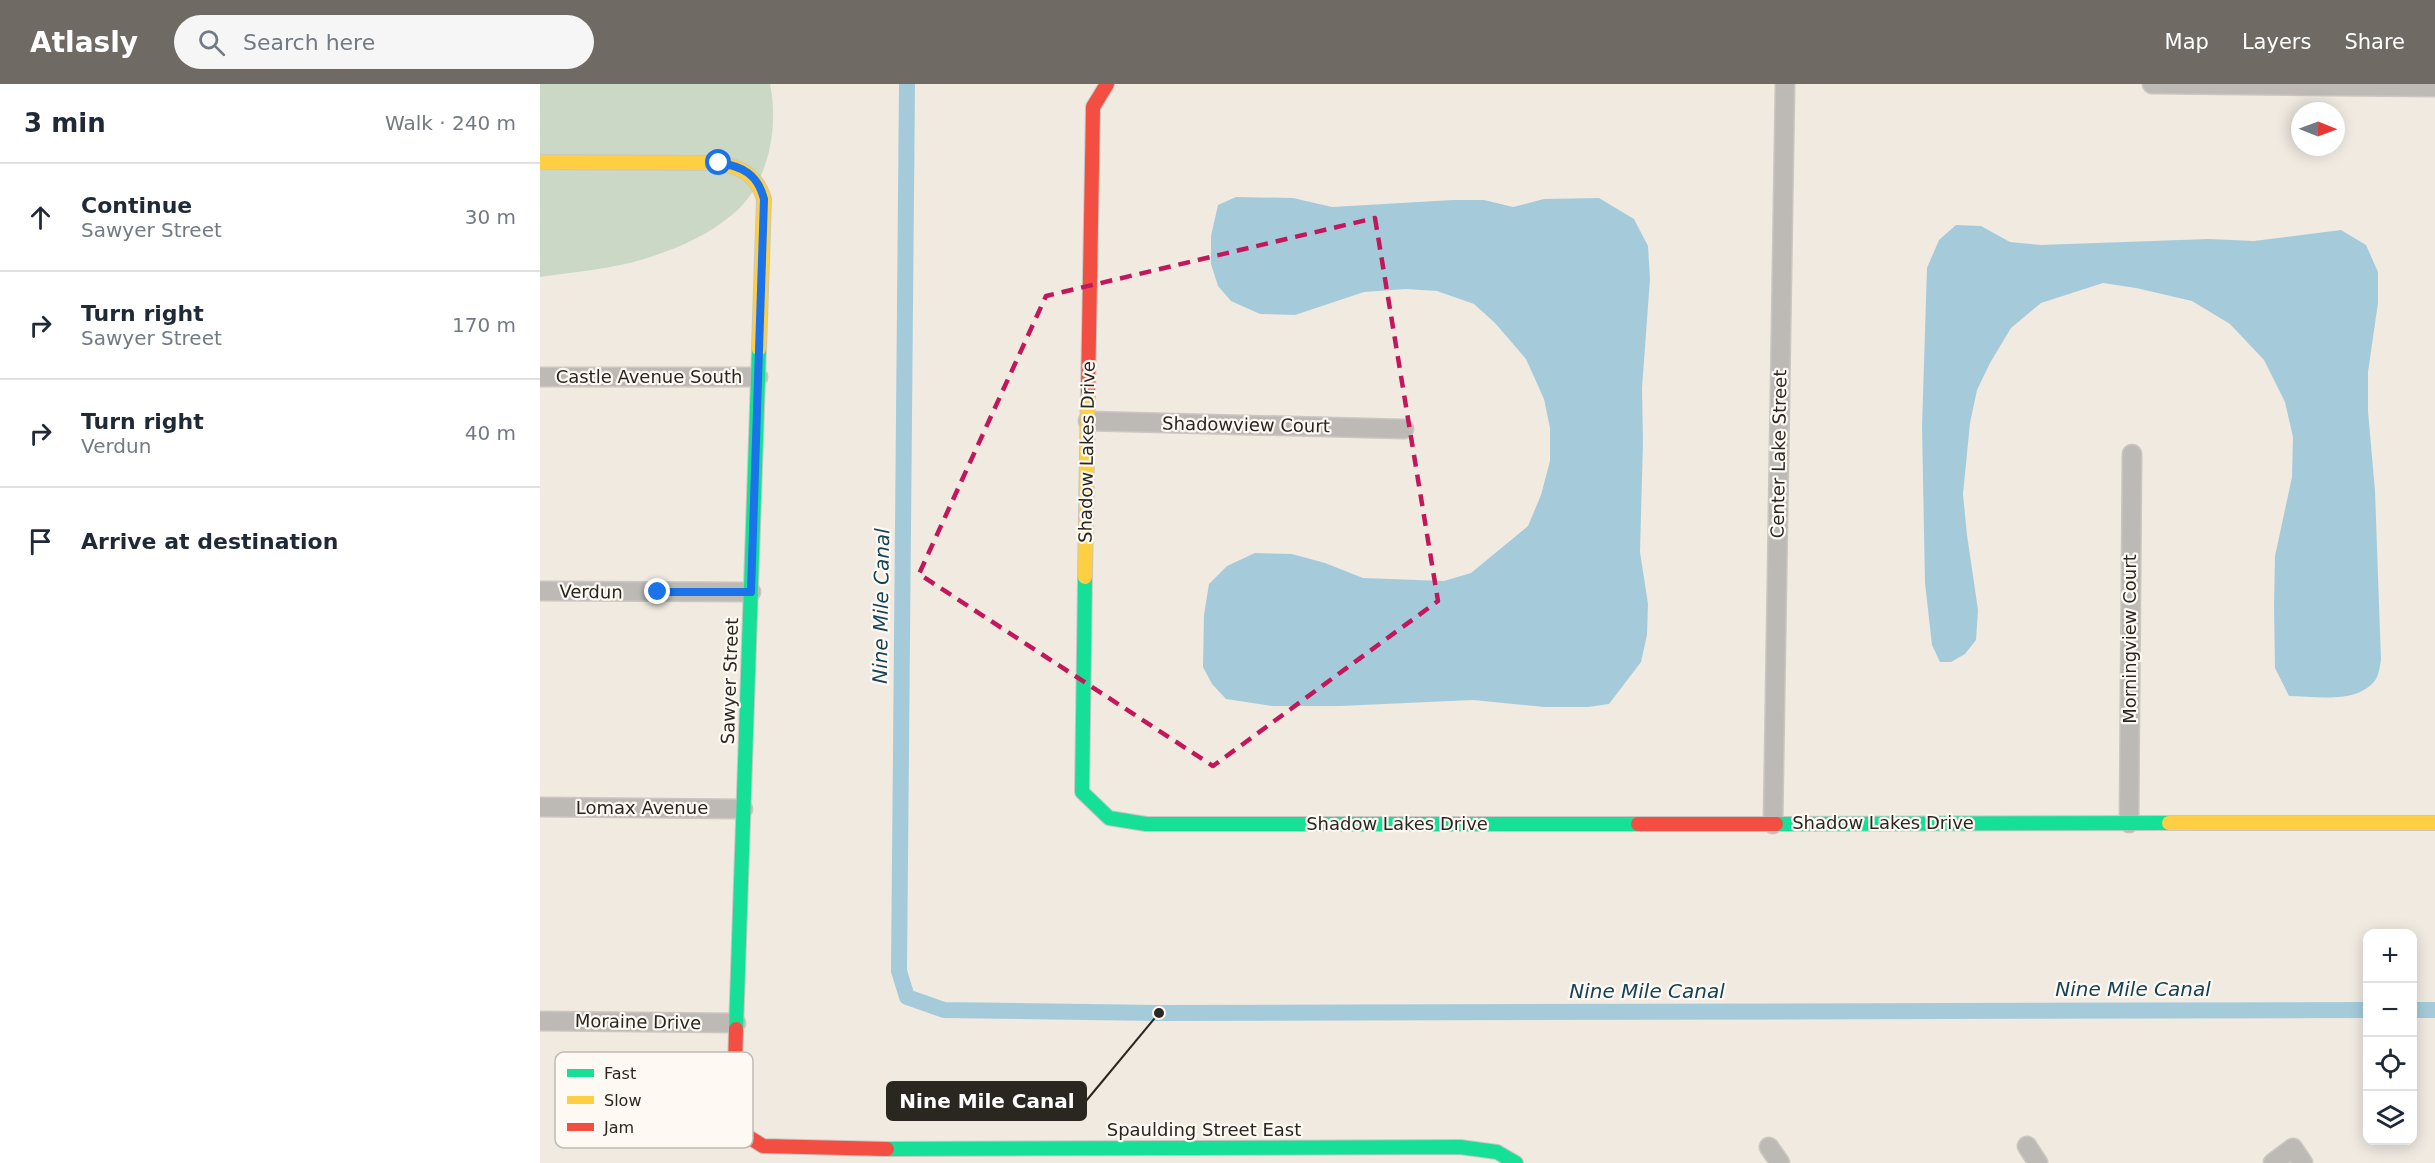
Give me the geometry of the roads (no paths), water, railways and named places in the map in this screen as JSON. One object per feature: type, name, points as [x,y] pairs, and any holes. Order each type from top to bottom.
[{"type":"street","name":"Shadow Lakes Drive","points":[[1107,84],[1093,106],[1082,792],[1109,819],[1146,824],[2435,823]]},
{"type":"street","name":"Center Lake Street","points":[[1773,824],[1785,84]]},
{"type":"street","points":[[2152,84],[2435,87]]},
{"type":"street","name":"Sawyer Street","points":[[540,162],[737,165],[760,183],[764,199],[735,1052]]},
{"type":"street","name":"Castle Avenue South","points":[[540,377],[758,377]]},
{"type":"street","name":"Shadowview Court","points":[[1088,421],[1404,429]]},
{"type":"street","name":"Morningview Court","points":[[2129,823],[2132,454]]},
{"type":"street","name":"Verdun","points":[[540,591],[751,592]]},
{"type":"street","name":"Lomax Avenue","points":[[540,807],[743,809]]},
{"type":"street","name":"Moraine Drive","points":[[540,1021],[736,1023]]},
{"type":"street","name":"Spaulding Street East","points":[[753,1140],[763,1146],[965,1156],[1202,1156],[1460,1147],[1497,1152],[1516,1163]]},
{"type":"street","points":[[2027,1146],[2038,1163]]},
{"type":"street","points":[[1769,1148],[1780,1163]]},
{"type":"street","points":[[2273,1163],[2298,1156]]},
{"type":"water","points":[[1236,197],[1293,198],[1332,207],[1484,200],[1513,207],[1544,199],[1599,198],[1634,219],[1648,246],[1650,279],[1642,388],[1640,552],[1648,604],[1647,635],[1641,662],[1609,704],[1588,707],[1544,707],[1473,700],[1340,706],[1272,706],[1226,699],[1212,684],[1203,667],[1204,615],[1209,584],[1227,566],[1255,553],[1292,554],[1325,563],[1363,578],[1444,581],[1471,573],[1528,526],[1541,495],[1550,461],[1550,428],[1544,399],[1526,359],[1495,323],[1474,304],[1437,291],[1406,289],[1364,292],[1295,315],[1260,314],[1231,301],[1218,286],[1211,264],[1211,236],[1218,205]]},
{"type":"water","points":[[1956,225],[1981,226],[2010,242],[2041,245],[2208,239],[2254,241],[2341,230],[2366,245],[2378,272],[2378,303],[2368,372],[2368,411],[2375,491],[2381,660],[2377,677],[2368,687],[2348,696],[2289,696],[2275,668],[2275,556],[2292,477],[2293,437],[2285,402],[2264,360],[2230,324],[2192,301],[2103,283],[2041,303],[2011,328],[1977,390],[1970,423],[1963,494],[1978,610],[1976,640],[1965,654],[1951,662],[1940,662],[1932,645],[1925,583],[1922,427],[1927,268],[1939,240]]},
{"type":"waterway","name":"Nine Mile Canal","points":[[907,84],[899,971],[907,997],[944,1010],[1159,1013],[2363,1010]]},
{"type":"waterway","name":"Nine Mile Canal","points":[[2417,1010],[2435,1010]]},
{"type":"place","name":"Nine Mile Canal","points":[[1159,1013]]}]
